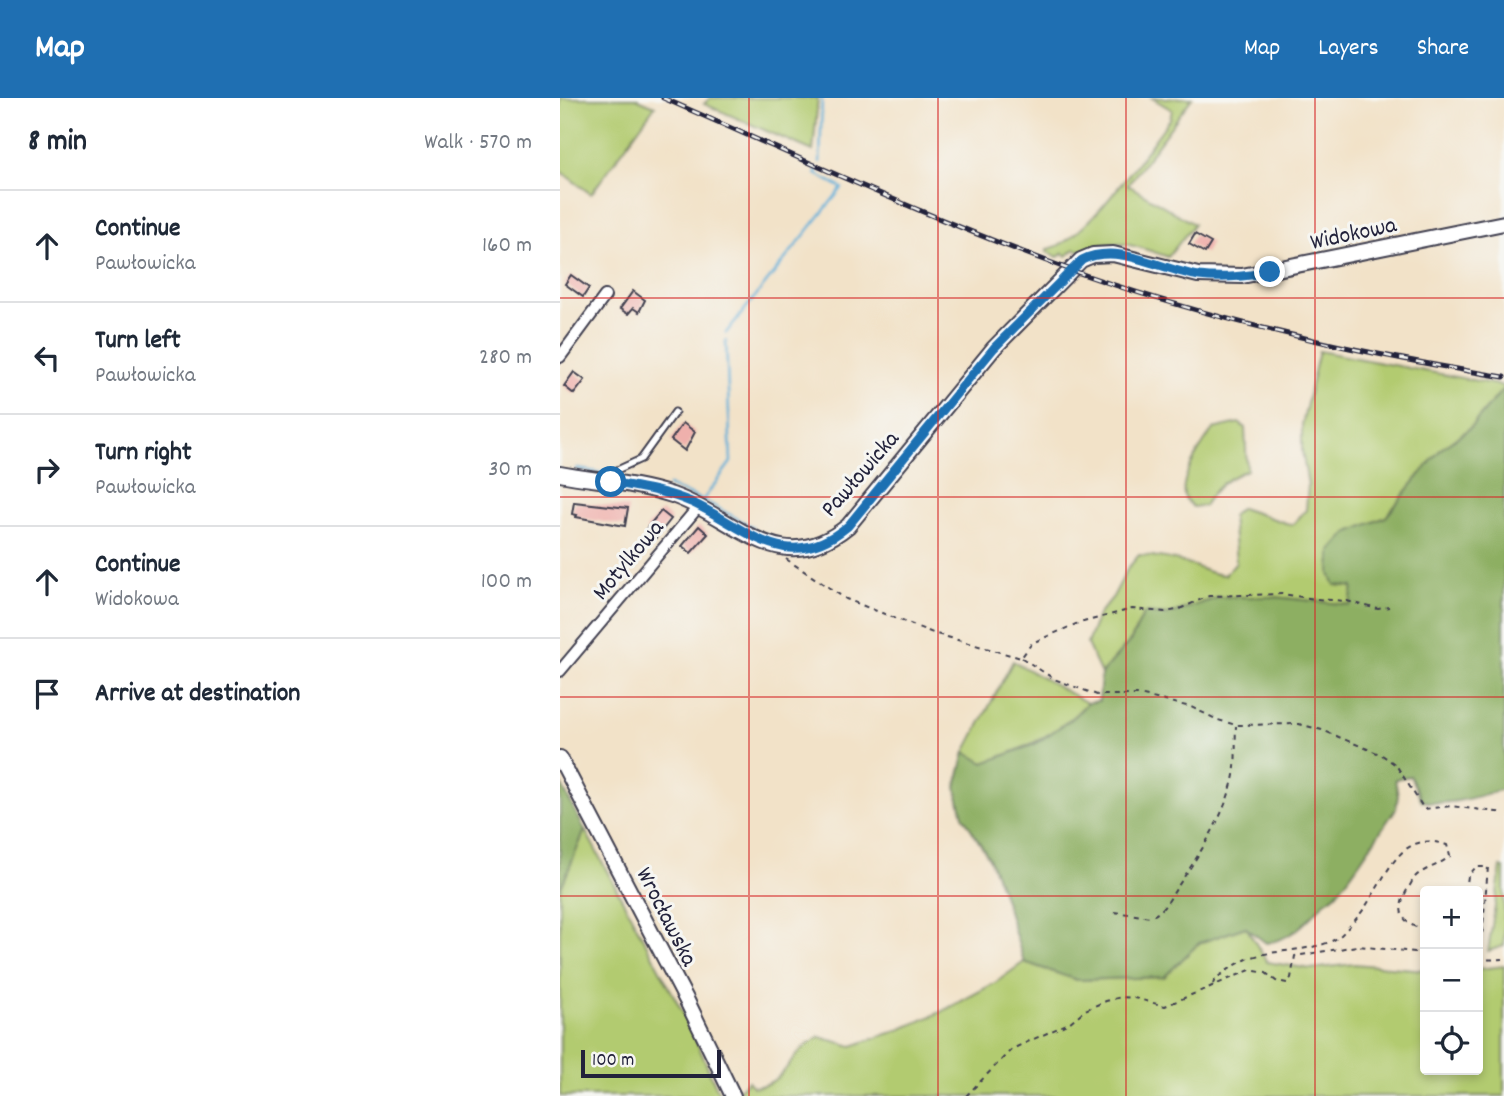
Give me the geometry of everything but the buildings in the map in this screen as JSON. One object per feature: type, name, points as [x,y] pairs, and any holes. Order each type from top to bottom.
[{"type":"street","name":"Widokowa","points":[[1128,257],[1198,275],[1242,276],[1504,223]]},
{"type":"street","name":"Pawłowicka","points":[[560,474],[671,494],[699,506],[761,541],[784,548],[816,546],[848,526],[994,348],[1077,263],[1099,254],[1128,257]]},
{"type":"street","points":[[560,357],[605,296]]},
{"type":"street","name":"Motylkowa","points":[[560,671],[699,506]]},
{"type":"street","name":"Wrocławska","points":[[560,758],[687,1001],[733,1096]]},
{"type":"lane","points":[[611,482],[617,470],[641,459],[675,412]]},
{"type":"path","points":[[784,548],[784,557],[788,562],[846,599],[933,633],[1021,658],[1054,678],[1097,695],[1139,695],[1191,707],[1218,720],[1236,724],[1299,724],[1322,730],[1382,755],[1396,765],[1424,809],[1451,806],[1504,813]]},
{"type":"path","points":[[1021,658],[1032,643],[1076,624],[1132,609],[1164,612],[1177,610],[1209,596],[1282,594],[1347,600],[1378,609],[1389,607]]},
{"type":"path","points":[[1114,912],[1140,917],[1156,915],[1167,906],[1195,863],[1218,820],[1233,780],[1236,724]]},
{"type":"path","points":[[1212,985],[1215,979],[1248,958],[1312,947],[1339,937],[1367,904],[1395,858],[1415,843],[1435,841],[1447,845],[1450,856],[1439,865],[1416,876],[1403,898],[1401,909],[1404,920],[1420,929]]},
{"type":"path","points":[[1467,886],[1468,876],[1476,867],[1488,867],[1483,924]]},
{"type":"path","points":[[966,1096],[1012,1049],[1069,1023],[1085,1010],[1121,997],[1165,1006],[1250,970],[1266,973],[1276,981],[1287,983],[1291,978],[1295,956],[1313,952],[1357,946],[1420,952]]},
{"type":"path","points":[[1483,960],[1504,959]]},
{"type":"green space","points":[[560,98],[636,98],[655,106],[591,194],[560,171]]},
{"type":"green space","points":[[710,98],[818,98],[813,151],[704,104]]},
{"type":"green space","points":[[1152,98],[1192,98],[1128,185],[1194,224],[1168,257],[1135,246],[1115,243],[1093,246],[1082,251],[1075,249],[1067,256],[1063,253],[1058,257],[1047,252],[1047,249],[1062,244],[1078,232],[1096,214],[1170,119],[1172,110]]},
{"type":"green space","points":[[1319,351],[1504,388],[1470,428],[1441,449],[1386,517],[1347,533],[1353,587],[1350,605],[1274,597],[1220,597],[1167,615],[1144,613],[1131,640],[1101,674],[1087,644],[1098,615],[1113,597],[1128,568],[1139,555],[1170,559],[1225,575],[1236,562],[1232,516],[1241,508],[1292,525],[1306,510],[1308,485],[1302,451],[1302,425]]},
{"type":"green space","points":[[1504,388],[1504,789],[1443,803],[1422,801],[1410,776],[1395,779],[1398,795],[1396,809],[1351,875],[1336,894],[1302,926],[1282,939],[1266,943],[1245,927],[1199,943],[1164,977],[1077,980],[1024,962],[989,858],[963,816],[956,787],[965,752],[984,763],[1035,744],[1074,717],[1087,703],[1099,701],[1101,674],[1131,640],[1144,613],[1167,615],[1220,597],[1274,597],[1350,605],[1353,587],[1335,585],[1330,574],[1331,551],[1347,533],[1386,517],[1441,449],[1470,428]]},
{"type":"green space","points":[[1239,423],[1245,428],[1247,470],[1222,484],[1204,506],[1193,507],[1183,490],[1192,462],[1213,429]]},
{"type":"green space","points":[[1013,661],[1087,703],[1052,733],[984,763],[965,752]]},
{"type":"green space","points":[[560,782],[585,830],[560,890]]},
{"type":"green space","points":[[585,830],[689,1024],[720,1096],[560,1096],[560,890]]},
{"type":"green space","points":[[1501,867],[1504,868],[1504,946],[1488,951]]},
{"type":"green space","points":[[1246,927],[1267,962],[1311,969],[1354,964],[1420,970],[1420,1075],[1483,1075],[1483,968],[1504,966],[1504,1096],[742,1096],[739,1089],[748,1081],[753,1087],[772,1082],[809,1043],[820,1037],[852,1046],[899,1030],[941,1012],[995,983],[1024,962],[1077,980],[1164,977],[1199,943]]},
{"type":"waterway","points":[[820,162],[822,98]]},
{"type":"waterway","points":[[726,333],[842,188],[816,174],[817,169]]},
{"type":"waterway","points":[[703,500],[731,462],[726,341]]},
{"type":"waterway","points":[[577,469],[609,474]]},
{"type":"waterway","points":[[668,486],[703,500],[753,527]]},
{"type":"railway","points":[[663,98],[980,235],[1139,293],[1294,336],[1504,377]]},
{"type":"route","points":[[611,482],[671,494],[771,545],[792,549],[816,546],[848,526],[994,348],[1061,278],[1082,260],[1106,253],[1198,275],[1219,277],[1270,272]]}]
